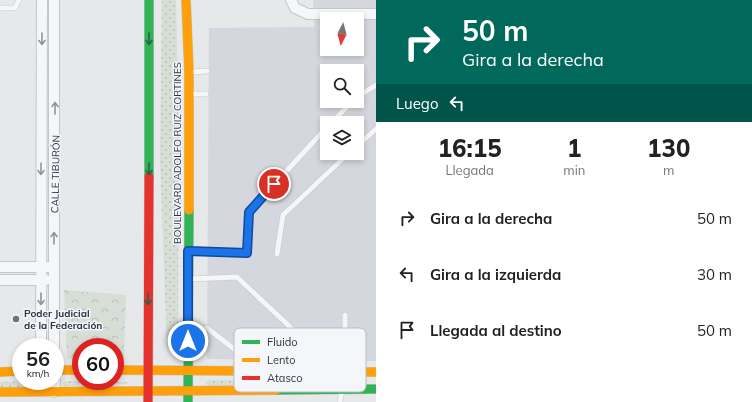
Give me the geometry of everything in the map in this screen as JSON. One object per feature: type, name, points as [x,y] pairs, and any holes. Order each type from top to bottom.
[{"type":"main road","points":[[148,402],[149,0]]},
{"type":"main road","name":"BOULEVARD ADOLFO RUIZ CORTINES","points":[[186,0],[189,72],[188,402]]},
{"type":"main road","points":[[124,370],[234,370]]},
{"type":"main road","points":[[0,372],[12,371]]},
{"type":"main road","points":[[366,372],[376,372]]},
{"type":"main road","points":[[0,392],[234,389]]},
{"type":"main road","points":[[366,389],[376,389]]},
{"type":"street","name":"CALLE TIBURÓN","points":[[41,338],[40,267],[42,0]]},
{"type":"street","name":"CALLE TIBURÓN","points":[[54,0],[54,338]]},
{"type":"street","points":[[293,4],[308,14],[376,14]]},
{"type":"street","points":[[42,148],[55,148]]},
{"type":"street","points":[[0,267],[54,266]]},
{"type":"street","points":[[0,280],[54,280]]},
{"type":"lane","points":[[0,8],[15,8],[19,0]]},
{"type":"lane","points":[[189,72],[207,71]]},
{"type":"lane","points":[[364,93],[376,85]]},
{"type":"lane","points":[[189,94],[206,94]]},
{"type":"lane","points":[[338,116],[346,108]]},
{"type":"lane","points":[[364,139],[376,128]]},
{"type":"lane","points":[[188,251],[247,253],[249,212],[320,135]]},
{"type":"lane","points":[[277,254],[283,215],[342,160]]},
{"type":"lane","points":[[188,279],[236,277],[290,328]]},
{"type":"lane","points":[[345,315],[345,328]]},
{"type":"lane","points":[[188,341],[199,330],[207,328],[234,349]]},
{"type":"lane","points":[[340,402],[341,392]]},
{"type":"shaded area","points":[[313,0],[376,0],[376,361],[366,361],[366,328],[234,328],[234,359],[207,359],[209,28],[314,27]]},
{"type":"green space","points":[[162,0],[176,0],[179,132],[178,323],[180,348],[177,351],[172,351],[167,347],[160,159]]},
{"type":"green space","points":[[64,290],[126,295],[124,358],[124,338],[72,338],[72,359],[67,359]]},
{"type":"green space","points":[[208,380],[234,380],[234,386],[208,386],[206,383]]},
{"type":"green space","points":[[64,381],[72,381],[72,386],[64,386]]},
{"type":"green space","points":[[0,382],[12,382],[12,387],[0,387]]},
{"type":"traffic: fast","points":[[149,0],[149,177]]},
{"type":"traffic: fast","points":[[188,402],[189,210]]},
{"type":"traffic: fast","points":[[366,389],[376,389]]},
{"type":"traffic: slow","points":[[186,0],[189,72],[189,210]]},
{"type":"traffic: slow","points":[[64,370],[72,370]]},
{"type":"traffic: slow","points":[[124,370],[234,371]]},
{"type":"traffic: slow","points":[[0,372],[12,371]]},
{"type":"traffic: slow","points":[[366,372],[376,372]]},
{"type":"traffic: slow","points":[[0,392],[234,390]]},
{"type":"traffic: jam","points":[[148,402],[149,177]]},
{"type":"place","name":"Poder Judicial de la Federación","points":[[16,319]]},
{"type":"route","points":[[188,341],[188,251],[247,253],[249,212],[274,184]]}]
